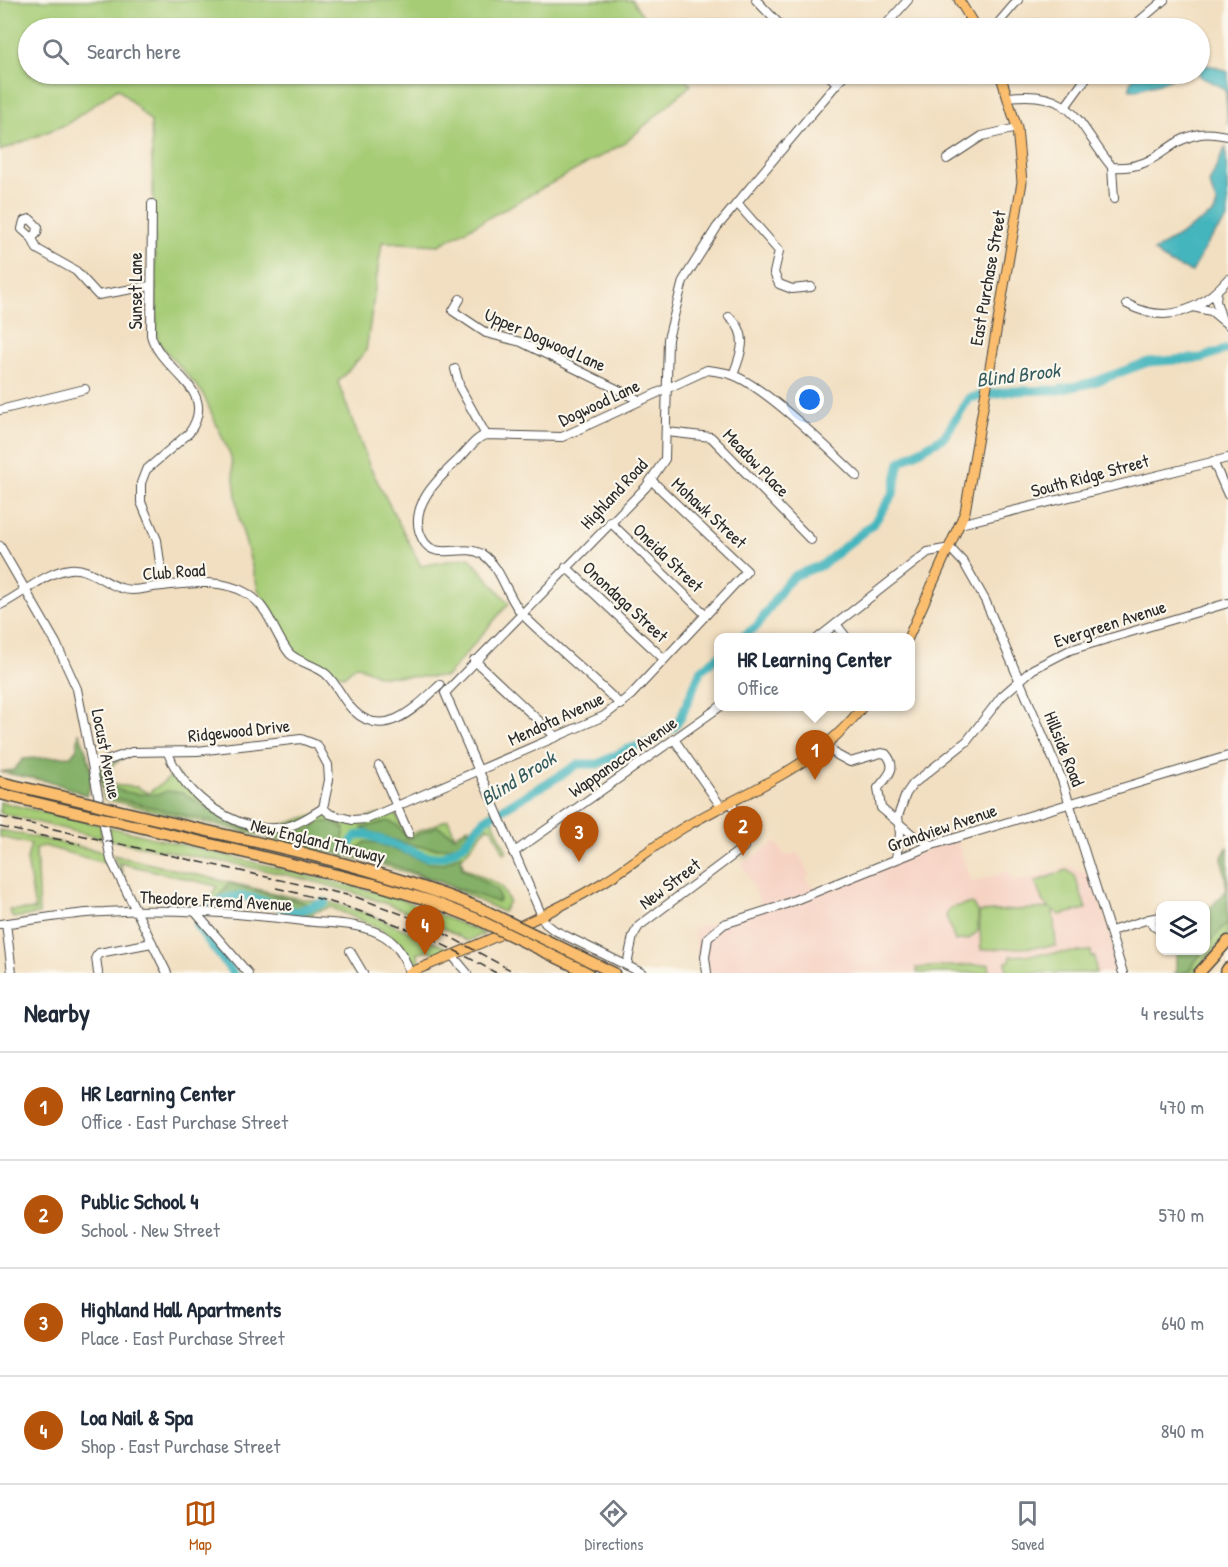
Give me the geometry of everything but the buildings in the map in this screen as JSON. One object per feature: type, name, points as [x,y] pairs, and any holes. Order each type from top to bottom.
[{"type":"highway","name":"New England Thruway","points":[[0,782],[376,872],[480,914],[580,966],[588,973]]},
{"type":"highway","name":"New England Thruway","points":[[0,794],[374,884],[480,914]]},
{"type":"highway","points":[[1199,973],[1228,941]]},
{"type":"highway","name":"New England Thruway","points":[[580,966],[614,973]]},
{"type":"highway","points":[[1225,973],[1228,968]]},
{"type":"main road","points":[[959,0],[970,18]]},
{"type":"main road","name":"East Purchase Street","points":[[950,548],[967,501],[1022,182],[1017,128],[1004,84]]},
{"type":"main road","points":[[910,633],[950,548]]},
{"type":"main road","points":[[409,973],[542,917],[601,884],[676,832],[765,786],[826,745],[858,711]]},
{"type":"street","points":[[756,0],[773,18]]},
{"type":"street","points":[[892,18],[908,0]]},
{"type":"street","points":[[1003,18],[1018,0]]},
{"type":"street","points":[[1143,18],[1164,0]]},
{"type":"street","name":"Highland Road","points":[[542,917],[477,772],[445,693],[474,660],[651,480],[665,459],[671,320],[683,281],[717,227],[836,84]]},
{"type":"street","points":[[1065,107],[1082,84]]},
{"type":"street","points":[[1009,97],[1042,96],[1065,107],[1084,124],[1112,167],[1114,199]]},
{"type":"street","points":[[947,159],[982,136],[1017,128]]},
{"type":"street","points":[[1112,167],[1141,166],[1194,135],[1208,133],[1228,136]]},
{"type":"street","name":"Sunset Lane","points":[[152,204],[150,286],[153,345],[194,392],[199,406],[194,426],[189,433],[146,470],[141,483],[141,502],[157,540],[163,586]]},
{"type":"street","points":[[737,204],[779,251],[774,273],[779,284],[792,289],[811,287]]},
{"type":"street","points":[[32,238],[37,249],[76,271],[98,295],[150,286]]},
{"type":"street","points":[[1127,304],[1157,315],[1193,308],[1217,291],[1228,279]]},
{"type":"street","points":[[1217,291],[1221,316],[1228,325]]},
{"type":"street","name":"Upper Dogwood Lane","points":[[460,299],[453,310],[486,333],[521,342],[639,400]]},
{"type":"street","points":[[1193,308],[1221,316]]},
{"type":"street","points":[[729,317],[736,322],[744,342],[733,375],[774,403],[857,476]]},
{"type":"street","points":[[455,369],[460,388],[486,435],[477,439],[435,482],[422,506],[418,529],[422,539],[430,548],[449,552],[471,550],[486,557],[521,613],[621,705]]},
{"type":"street","name":"Dogwood Lane","points":[[486,435],[562,437],[707,370],[733,375]]},
{"type":"street","points":[[0,410],[85,389]]},
{"type":"street","name":"Meadow Place","points":[[667,432],[704,434],[711,437],[811,540]]},
{"type":"street","name":"South Ridge Street","points":[[960,525],[1228,458]]},
{"type":"street","points":[[1214,461],[1228,495]]},
{"type":"street","name":"Mohawk Street","points":[[651,480],[746,568]]},
{"type":"street","name":"Oneida Street","points":[[610,522],[706,615]]},
{"type":"street","name":"Locust Avenue","points":[[0,546],[56,643],[77,689],[94,765],[111,860],[167,973]]},
{"type":"street","points":[[824,633],[928,552],[950,548]]},
{"type":"street","name":"Hillside Road","points":[[950,548],[964,562],[986,600],[1070,802],[1123,973]]},
{"type":"street","name":"Onondaga Street","points":[[566,567],[664,659]]},
{"type":"street","name":"Mendota Avenue","points":[[398,807],[556,737],[621,705],[746,574],[746,568]]},
{"type":"street","name":"Club Road","points":[[0,605],[70,569],[82,570],[120,588],[189,583],[218,584],[249,595],[266,611],[280,641],[290,654],[297,660],[326,674],[354,712],[370,721],[378,723],[399,720],[440,685]]},
{"type":"street","name":"Evergreen Avenue","points":[[896,858],[901,802],[913,784],[968,741],[995,705],[1020,680],[1045,661],[1070,650],[1228,603]]},
{"type":"street","points":[[836,624],[843,633]]},
{"type":"street","points":[[474,660],[556,737]]},
{"type":"street","name":"Wappanocca Avenue","points":[[513,853],[714,711]]},
{"type":"street","name":"Ridgewood Drive","points":[[94,765],[132,752],[168,753],[290,739],[308,741],[320,748],[328,765],[329,780],[323,808],[286,827],[242,824],[219,812],[198,795],[168,753]]},
{"type":"street","points":[[674,739],[727,806]]},
{"type":"street","points":[[826,745],[850,762],[881,753],[886,754],[892,764],[892,771],[878,788],[881,808],[899,824],[932,845]]},
{"type":"street","name":"Grandview Avenue","points":[[707,973],[705,957],[708,938],[724,924],[779,907],[932,845],[1228,756]]},
{"type":"street","points":[[379,765],[409,834]]},
{"type":"street","name":"New Street","points":[[627,965],[633,936],[639,926],[744,847],[741,823],[727,806]]},
{"type":"street","points":[[323,808],[334,816],[357,821],[398,807]]},
{"type":"street","name":"Theodore Fremd Avenue","points":[[3,923],[92,912],[135,911],[268,916],[363,928],[391,942],[404,959],[409,973]]},
{"type":"street","points":[[196,913],[248,973]]},
{"type":"street","points":[[542,917],[554,930],[642,973]]},
{"type":"street","points":[[1111,931],[1156,918]]},
{"type":"street","points":[[1149,919],[1156,928]]},
{"type":"street","points":[[3,923],[12,973]]},
{"type":"street","points":[[98,973],[96,957],[99,952],[152,943]]},
{"type":"street","points":[[350,951],[363,973]]},
{"type":"street","points":[[452,955],[467,973]]},
{"type":"shaded area","points":[[957,840],[971,882],[1010,871],[1014,882],[1070,866],[1093,876],[1121,973],[700,973],[693,929],[762,906],[742,864],[776,841],[785,856],[798,852],[810,875],[806,877],[808,883],[824,892],[922,851]]},
{"type":"green space","points":[[0,0],[632,0],[645,18],[18,18],[18,84],[691,85],[625,143],[439,245],[382,242],[366,351],[338,382],[369,465],[421,566],[469,557],[509,603],[446,677],[380,676],[356,665],[344,676],[307,662],[290,649],[276,624],[258,589],[239,518],[231,457],[202,392],[157,341],[151,122],[118,88],[67,124],[0,151]]},
{"type":"green space","points":[[79,732],[88,756],[91,773],[90,788],[86,795],[52,782],[0,772],[14,770],[23,759],[71,756],[77,748]]},
{"type":"green space","points":[[123,758],[105,771],[111,785],[137,787],[148,793],[176,773],[219,815],[268,829],[317,814],[349,822],[394,811],[407,836],[448,819],[455,836],[468,831],[489,812],[507,852],[504,853],[493,829],[487,827],[461,859],[463,863],[461,866],[501,886],[509,901],[503,912],[442,883],[385,866],[104,799],[98,769]]},
{"type":"green space","points":[[100,770],[107,783],[115,789],[147,794],[166,791],[181,792],[238,826],[263,831],[311,830],[321,822],[330,822],[345,828],[342,845],[350,853],[366,842],[377,843],[429,863],[443,864],[461,854],[462,868],[497,890],[500,900],[496,902],[396,866],[110,797],[105,793]]},
{"type":"green space","points":[[0,802],[101,825],[101,838],[0,813]]},
{"type":"green space","points":[[388,821],[397,825],[408,839],[437,826],[455,836],[468,827],[469,835],[459,843],[433,848],[387,838],[362,828]]},
{"type":"green space","points":[[109,827],[396,897],[485,934],[467,941],[426,920],[339,888],[248,867],[111,840]]},
{"type":"green space","points":[[0,830],[104,852],[108,864],[44,846],[36,848],[39,914],[13,918],[9,910],[35,910],[27,859],[31,844],[0,837]]},
{"type":"green space","points":[[1228,846],[1228,922],[1210,942],[1210,908],[1227,890],[1222,857]]},
{"type":"green space","points":[[113,855],[295,898],[329,902],[368,914],[450,949],[438,954],[427,950],[417,953],[420,961],[412,963],[397,941],[380,929],[331,907],[314,912],[312,916],[283,913],[280,908],[238,899],[218,906],[205,905],[217,886],[120,863],[124,878]]},
{"type":"green space","points":[[1067,870],[1075,876],[1086,909],[1060,915],[1053,910],[1056,946],[981,950],[979,912],[1050,908],[1043,902],[1035,882]]},
{"type":"green space","points":[[229,883],[308,904],[311,912],[297,912],[239,899],[212,905]]},
{"type":"green space","points":[[972,903],[978,913],[978,931],[969,939],[955,941],[946,916],[950,908]]},
{"type":"green space","points":[[1228,903],[1228,935],[1210,955],[1210,927]]},
{"type":"green space","points":[[1091,951],[1091,957],[1095,957],[1096,973],[1007,973],[1006,962],[1010,961],[1010,956]]},
{"type":"green space","points":[[1188,955],[1210,955],[1193,973],[1174,973]]},
{"type":"green space","points":[[1200,955],[1188,972],[1176,973],[1176,956]]},
{"type":"green space","points":[[989,964],[990,973],[917,973],[916,968]]},
{"type":"water","points":[[1210,66],[1228,72],[1228,125],[1226,93],[1223,88],[1210,82]]},
{"type":"water","points":[[1130,84],[1156,84],[1137,90],[1130,89]]},
{"type":"water","points":[[1226,146],[1228,218],[1208,242],[1192,272],[1169,263],[1154,251],[1214,213],[1217,205],[1209,183]]},
{"type":"waterway","name":"Blind Brook","points":[[748,633],[757,626],[785,585],[796,575],[822,565],[874,523],[893,494],[900,462],[944,437],[969,398],[1011,391],[1059,390],[1094,382],[1148,362],[1201,358],[1228,349]]},
{"type":"waterway","name":"Blind Brook","points":[[346,849],[356,836],[366,834],[426,857],[444,856],[463,845],[485,819],[578,764],[598,764],[628,749],[648,743],[674,727],[681,717],[701,670],[714,660]]},
{"type":"waterway","name":"Blind Brook","points":[[211,907],[231,897],[253,898],[296,912],[325,902]]},
{"type":"waterway","name":"Blind Brook","points":[[198,922],[197,926],[233,973]]},
{"type":"railway","points":[[0,817],[356,897],[425,923],[516,973]]},
{"type":"railway","points":[[0,827],[80,844]]},
{"type":"railway","points":[[276,888],[334,903],[389,922],[443,945],[496,973]]},
{"type":"place","name":"HR Learning Center","points":[[815,780]]},
{"type":"place","name":"Public School 4","points":[[743,856]]},
{"type":"place","name":"Highland Hall Apartments","points":[[579,862]]},
{"type":"place","name":"Loa Nail & Spa","points":[[425,955]]}]
